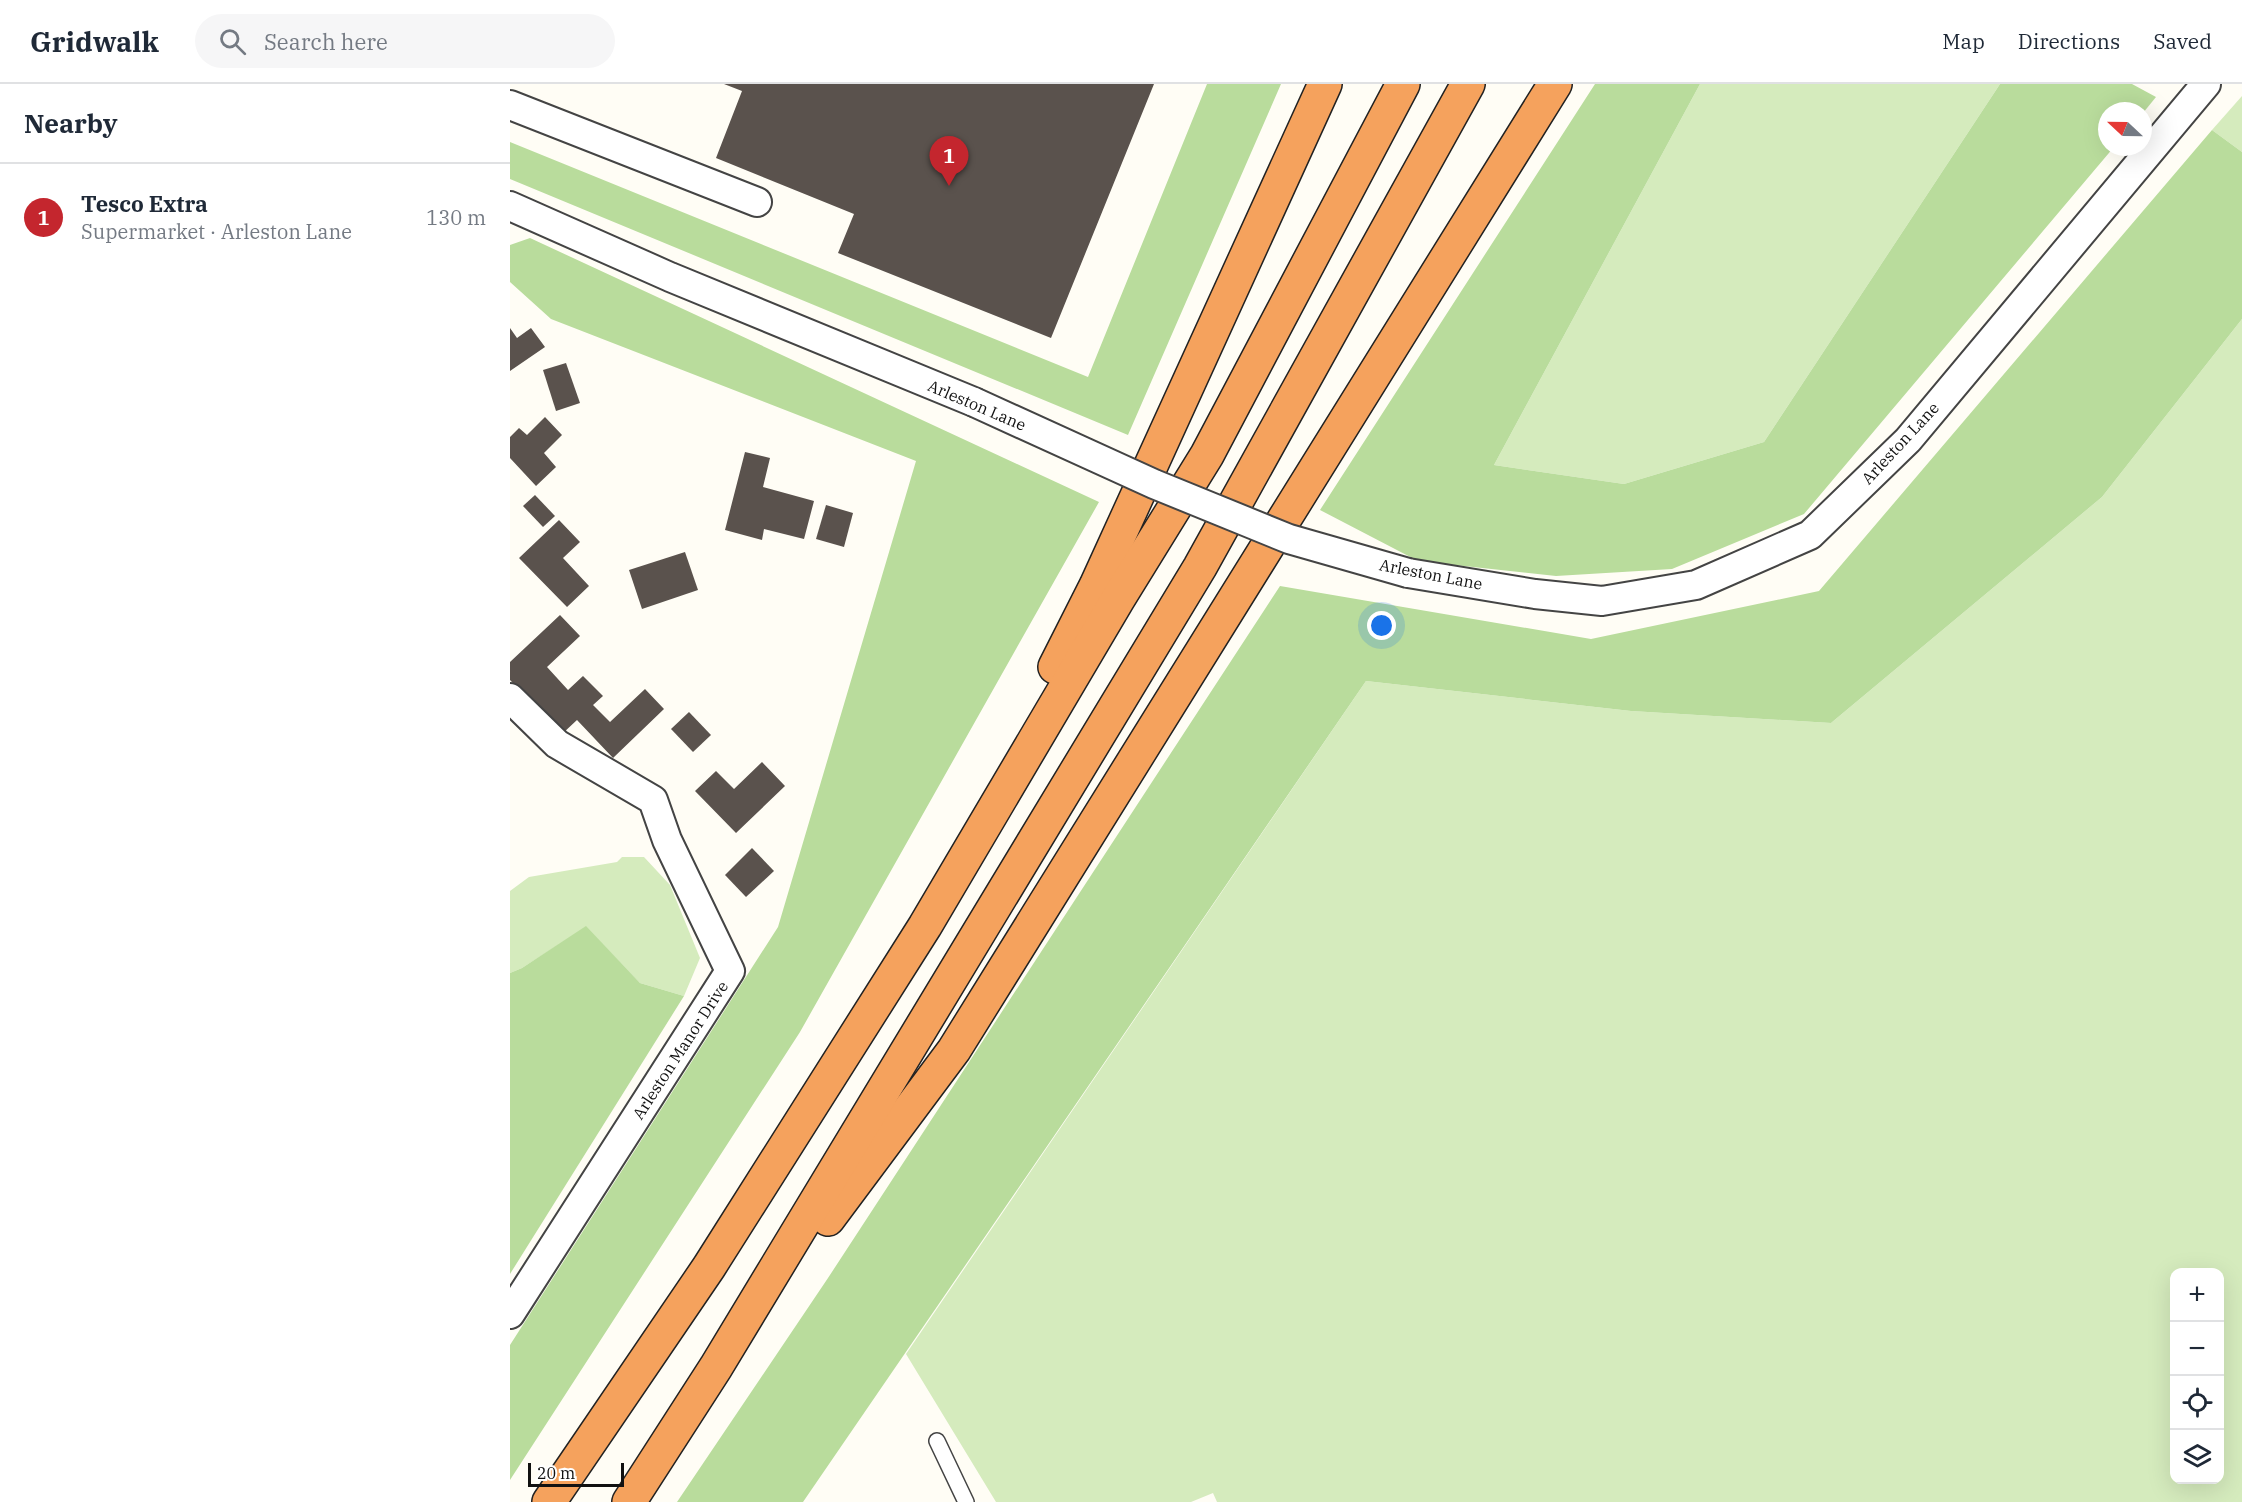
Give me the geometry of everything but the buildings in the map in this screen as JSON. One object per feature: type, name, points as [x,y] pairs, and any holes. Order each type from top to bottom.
[{"type":"highway","points":[[926,927],[1096,586],[1325,84]]},
{"type":"highway","points":[[549,1502],[709,1267],[926,927],[1112,609],[1207,455],[1403,84]]},
{"type":"highway","points":[[629,1502],[716,1367],[1200,567],[1468,84]]},
{"type":"highway","points":[[716,1367],[954,1050],[1555,84]]},
{"type":"street","name":"Arleston Lane","points":[[510,206],[670,278],[974,402],[1154,484],[1289,539],[1408,573],[1535,594],[1602,601],[1696,585],[1810,535],[1908,440],[2206,84]]},
{"type":"street","points":[[510,105],[757,202]]},
{"type":"street","name":"Arleston Manor Drive","points":[[510,698],[556,744],[653,800],[667,840],[730,971],[510,1314]]},
{"type":"lane","points":[[937,1441],[966,1502]]},
{"type":"green space","points":[[1207,84],[1281,84],[1128,435],[510,179],[510,142],[1088,377]]},
{"type":"green space","points":[[1595,84],[1700,84],[1494,465],[1624,484],[1764,442],[2000,84],[2132,84],[2156,97],[2152,102],[2098,102],[2098,156],[2106,156],[1804,514],[1672,569],[1556,576],[1418,561],[1320,510]]},
{"type":"green space","points":[[1700,84],[2000,84],[1764,442],[1624,484],[1494,465]]},
{"type":"green space","points":[[2242,96],[2242,152],[2212,130]]},
{"type":"green space","points":[[2212,130],[2242,152],[2242,319],[2102,497],[1831,723],[1631,711],[1366,681],[803,1502],[677,1502],[828,1278],[1280,586],[1591,639],[1819,591]]},
{"type":"green space","points":[[530,238],[1099,502],[800,1032],[510,1480],[510,1345],[778,927],[916,461],[551,319],[510,282],[510,245]]},
{"type":"green space","points":[[2242,319],[2242,1502],[1217,1502],[1213,1493],[1191,1502],[996,1502],[906,1354],[1366,681],[1631,711],[1831,723],[2102,497]]},
{"type":"green space","points":[[622,857],[644,857],[670,885],[700,958],[684,996],[640,983],[586,927],[522,968],[510,973],[510,891],[529,877],[617,862]]},
{"type":"green space","points":[[586,926],[640,983],[684,996],[510,1274],[510,973],[522,968]]},
{"type":"place","name":"Tesco Extra","points":[[949,186]]}]
